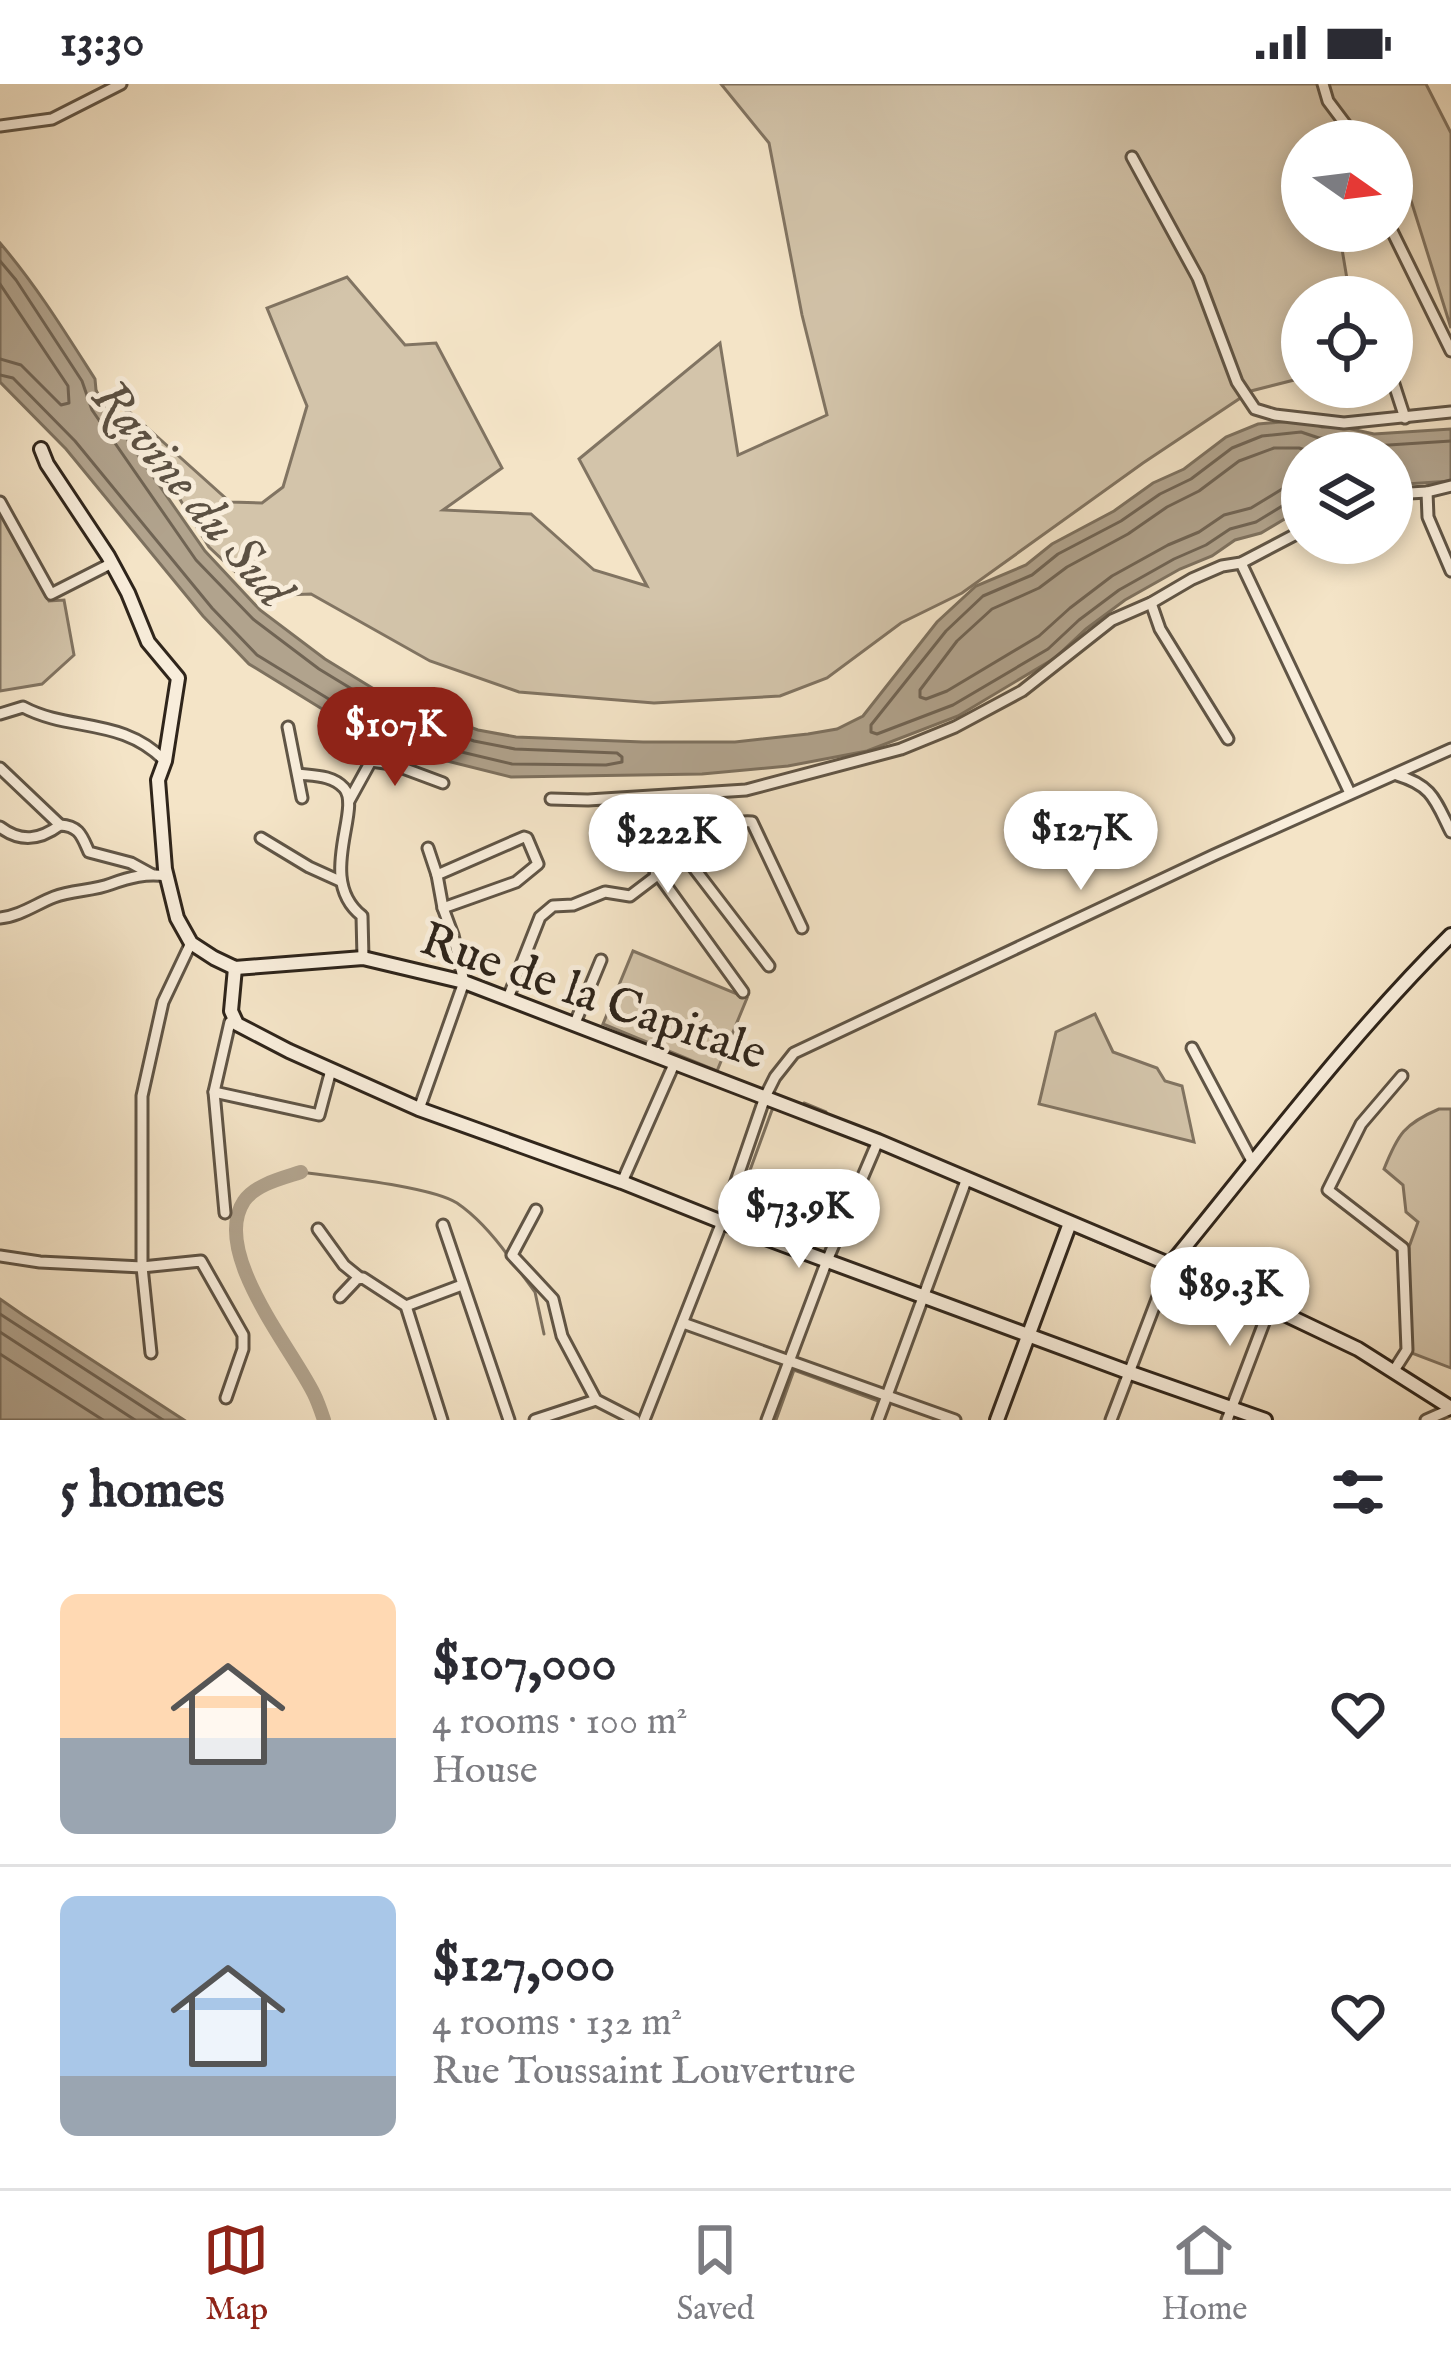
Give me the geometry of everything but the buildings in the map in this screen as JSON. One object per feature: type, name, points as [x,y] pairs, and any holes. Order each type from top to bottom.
[{"type":"street","points":[[0,126],[52,119],[122,84]]},
{"type":"street","points":[[1323,84],[1328,101],[1342,120]]},
{"type":"street","points":[[1132,157],[1198,278],[1238,382],[1255,409],[1344,423],[1451,412]]},
{"type":"street","points":[[1402,252],[1451,351]]},
{"type":"street","points":[[1402,408],[1405,418]]},
{"type":"street","points":[[41,449],[112,563],[148,642],[178,678],[158,780],[167,876],[177,918],[191,943],[235,968],[234,1021]]},
{"type":"street","points":[[1413,493],[1451,486]]},
{"type":"street","points":[[1427,492],[1428,517],[1451,571]]},
{"type":"street","points":[[0,502],[51,594],[112,563]]},
{"type":"street","points":[[551,800],[746,790],[939,735],[1006,700],[1112,620],[1281,542]]},
{"type":"street","points":[[1241,563],[1350,793]]},
{"type":"street","points":[[1151,603],[1160,629],[1228,739]]},
{"type":"street","points":[[0,714],[23,707],[41,717],[120,733],[149,746],[164,761]]},
{"type":"street","points":[[288,727],[302,798]]},
{"type":"street","points":[[644,1420],[766,1097],[794,1053],[1451,749]]},
{"type":"street","points":[[363,958],[362,916],[355,912],[340,881],[350,801],[370,761],[443,783]]},
{"type":"street","points":[[0,768],[61,825],[78,830],[89,852],[131,863],[151,874]]},
{"type":"street","points":[[298,774],[330,778],[345,789],[350,801]]},
{"type":"street","points":[[1397,775],[1430,790],[1451,832]]},
{"type":"street","points":[[508,998],[545,911],[605,892],[630,896],[655,878],[655,870],[681,832],[699,824],[717,830],[752,822],[802,928]]},
{"type":"street","points":[[621,823],[743,992]]},
{"type":"street","points":[[0,827],[28,838],[61,825]]},
{"type":"street","points":[[437,874],[526,837],[538,864],[516,882],[443,908]]},
{"type":"street","points":[[261,838],[340,881]]},
{"type":"street","points":[[674,842],[769,966]]},
{"type":"street","points":[[419,1109],[464,982],[428,848]]},
{"type":"street","points":[[0,918],[122,877],[167,876]]},
{"type":"street","points":[[1111,1420],[1170,1265],[1337,1060],[1451,935]]},
{"type":"street","points":[[151,1353],[142,1267],[142,1096],[163,1002],[191,943]]},
{"type":"street","name":"Rue de la Capitale","points":[[235,968],[363,958],[464,982],[878,1141],[1270,1307],[1358,1349],[1451,1408]]},
{"type":"street","points":[[574,1023],[601,960]]},
{"type":"street","points":[[234,1021],[419,1109],[1229,1413],[1265,1420]]},
{"type":"street","points":[[226,1213],[214,1092],[234,1021]]},
{"type":"street","points":[[1192,1048],[1253,1163]]},
{"type":"street","points":[[622,1182],[675,1062]]},
{"type":"street","points":[[214,1092],[319,1115],[331,1070]]},
{"type":"street","points":[[1393,1372],[1407,1351],[1403,1247],[1328,1190],[1361,1124],[1402,1076]]},
{"type":"street","points":[[767,1420],[878,1141]]},
{"type":"street","points":[[878,1420],[968,1178]]},
{"type":"street","points":[[536,1210],[512,1255],[553,1299],[562,1336],[596,1400],[634,1420]]},
{"type":"street","points":[[997,1420],[1070,1223]]},
{"type":"street","points":[[443,1225],[509,1420]]},
{"type":"street","points":[[318,1229],[344,1265],[406,1306],[442,1420]]},
{"type":"street","points":[[0,1256],[142,1267],[201,1261],[243,1335],[241,1358],[226,1398]]},
{"type":"street","points":[[340,1297],[360,1278]]},
{"type":"street","points":[[406,1306],[462,1285]]},
{"type":"street","points":[[1229,1413],[1270,1307]]},
{"type":"street","points":[[683,1323],[955,1420]]},
{"type":"street","points":[[535,1420],[596,1400]]},
{"type":"street","points":[[1426,1420],[1451,1408]]},
{"type":"shaded area","points":[[721,84],[1426,84],[1451,133],[1451,328],[1413,207],[1413,120],[1281,120],[1281,252],[1342,252],[1346,276],[1281,276],[1281,383],[1251,391],[962,593],[901,623],[827,678],[780,696],[654,703],[519,692],[430,661],[311,594],[261,596],[209,547],[123,406],[230,502],[262,503],[283,487],[307,406],[267,308],[347,277],[405,345],[436,343],[502,468],[443,510],[531,514],[594,570],[647,586],[579,459],[720,343],[738,455],[827,415],[769,143]]},
{"type":"shaded area","points":[[0,511],[49,601],[64,600],[74,655],[42,684],[0,691]]},
{"type":"shaded area","points":[[633,951],[747,998],[717,1071],[603,1024]]},
{"type":"shaded area","points":[[1095,1014],[1113,1052],[1157,1068],[1165,1081],[1182,1086],[1194,1142],[1039,1104],[1056,1032]]},
{"type":"shaded area","points":[[1439,1109],[1451,1109],[1451,1368],[1409,1352],[1409,1247],[1418,1222],[1406,1212],[1403,1185],[1384,1169],[1404,1132]]},
{"type":"water","points":[[0,243],[61,326],[95,379],[102,403],[205,551],[260,610],[325,659],[387,697],[478,730],[516,737],[643,742],[735,742],[837,729],[863,716],[937,622],[976,586],[1026,565],[1052,544],[1184,469],[1226,437],[1258,424],[1305,420],[1365,432],[1281,432],[1281,521],[1235,540],[1125,600],[1055,658],[958,716],[867,751],[788,766],[702,774],[511,777],[407,751],[340,720],[249,664],[203,616],[66,449],[0,382]]},
{"type":"water","points":[[1451,429],[1451,481],[1413,484],[1413,432],[1405,432]]},
{"type":"water","points":[[0,1299],[23,1315],[184,1420],[0,1420]]},
{"type":"waterway","points":[[804,1103],[826,1112]]},
{"type":"waterway","points":[[734,1214],[772,1110],[778,1106]]},
{"type":"waterway","points":[[301,1172],[444,1197],[471,1214],[509,1257]]},
{"type":"waterway","points":[[301,1172],[249,1195],[236,1222],[238,1246],[258,1300],[314,1394],[324,1420]]},
{"type":"waterway","points":[[1014,1205],[1066,1228]]},
{"type":"waterway","points":[[1074,1232],[1258,1309]]},
{"type":"waterway","points":[[515,1265],[535,1292],[544,1334]]},
{"type":"waterway","points":[[776,1420],[794,1370],[881,1402]]},
{"type":"water label","name":"Ravine du Sud","points":[[190,495]]}]
